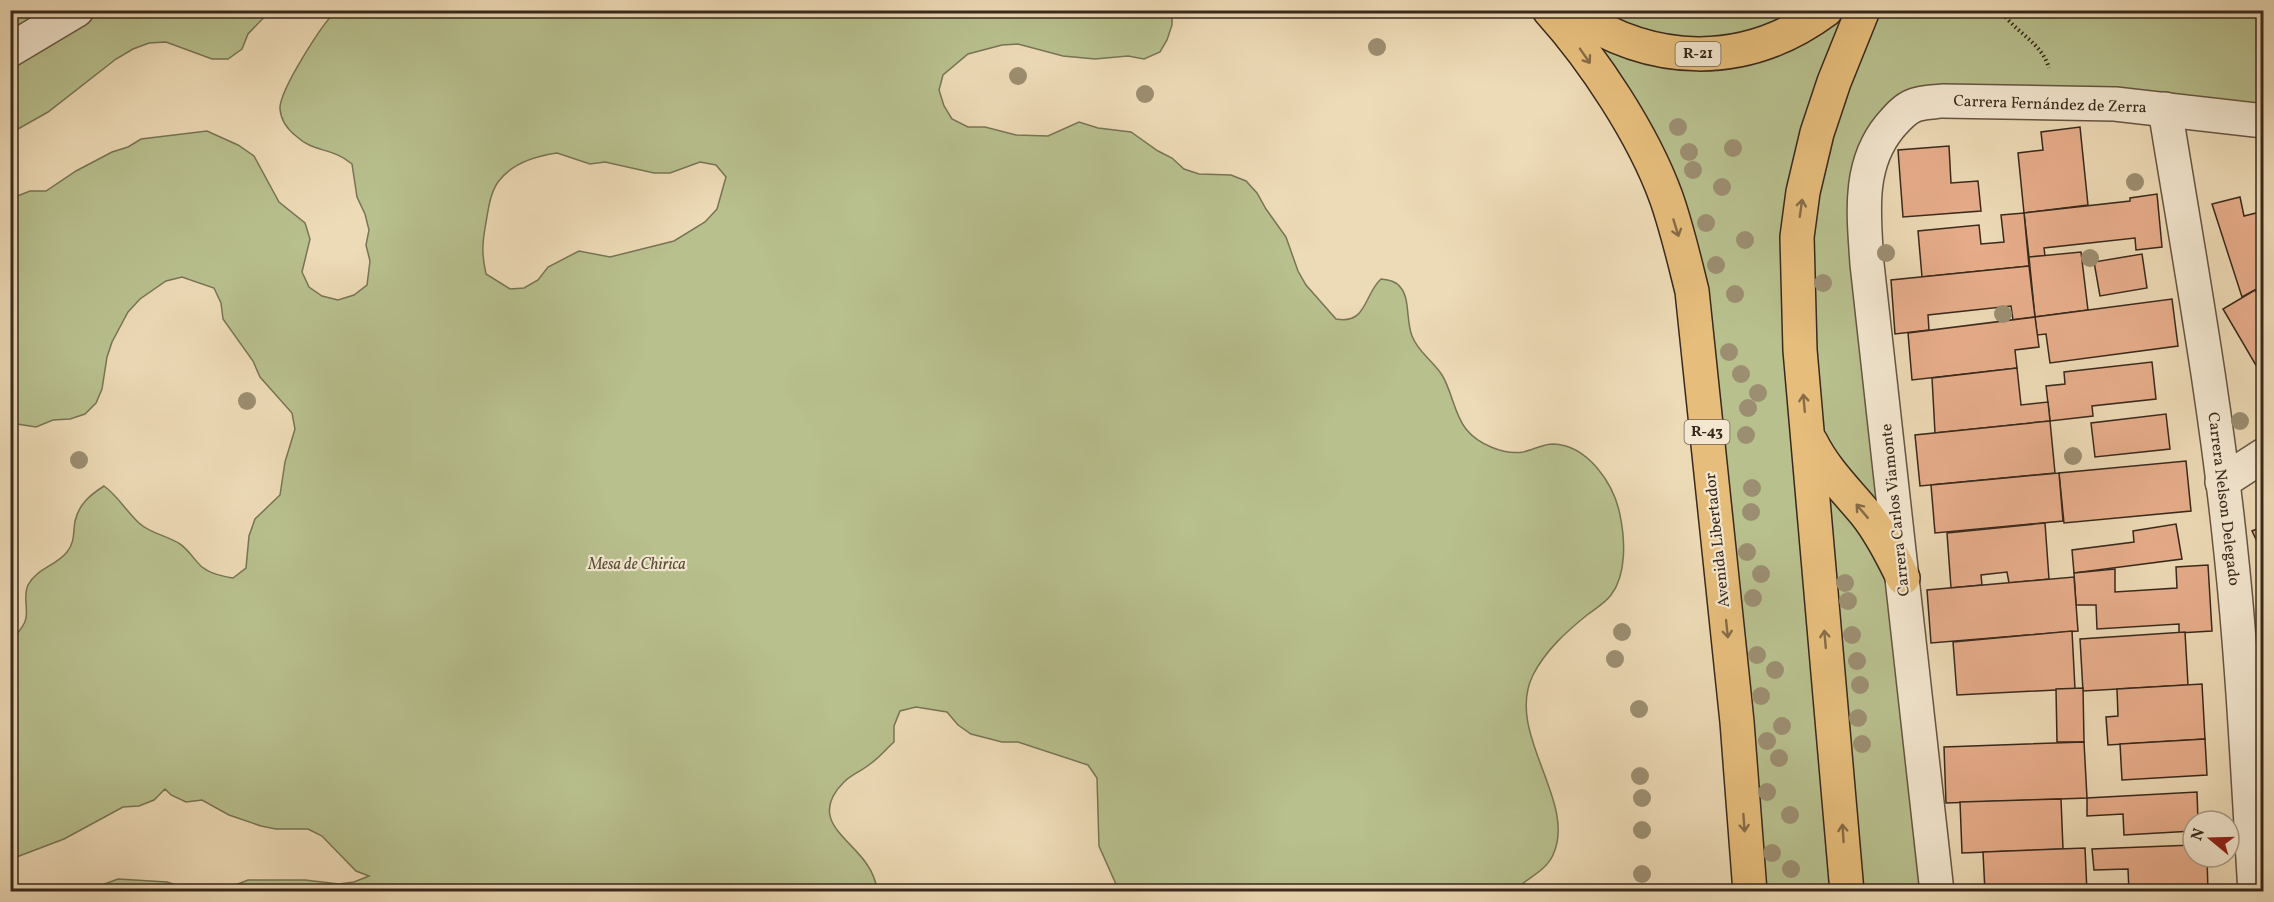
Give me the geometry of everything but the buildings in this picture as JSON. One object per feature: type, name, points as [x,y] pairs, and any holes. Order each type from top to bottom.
[{"type":"main road","name":"Avenida Libertador","points":[[1549,10],[1566,29],[1600,78],[1629,122],[1647,156],[1665,195],[1677,229],[1692,291],[1737,722],[1750,891]]},
{"type":"main road","name":"R-21","points":[[1569,10],[1587,23],[1627,41],[1664,52],[1693,55],[1721,54],[1750,48],[1783,37],[1826,10]]},
{"type":"main road","points":[[1847,891],[1807,435],[1797,296],[1797,237],[1803,192],[1817,133],[1834,82],[1863,10]]},
{"type":"main road","points":[[1807,435],[1826,469],[1866,514],[1885,541],[1903,578]]},
{"type":"street","points":[[10,50],[77,10]]},
{"type":"street","name":"Carrera Fernández de Zerra","points":[[1884,133],[1900,115],[1914,105],[1942,101],[2115,104],[2264,121]]},
{"type":"street","name":"Carrera Nelson Delegado","points":[[2165,109],[2231,552],[2257,819],[2255,891]]},
{"type":"street","name":"Carrera Carlos Viamonte","points":[[1884,133],[1874,150],[1867,170],[1864,216],[1867,264],[1937,891]]},
{"type":"street","points":[[2222,482],[2264,455]]},
{"type":"path","points":[[2000,10],[2047,60],[2060,103]]},
{"type":"green space","points":[[11,11],[270,11],[248,34],[242,49],[228,59],[212,59],[166,42],[149,43],[116,59],[48,112],[11,133]]},
{"type":"green space","name":"Mesa de Chirica","points":[[336,11],[1172,11],[1172,25],[1160,52],[1144,59],[1128,56],[1095,59],[1063,56],[1018,44],[1002,45],[968,54],[943,75],[939,90],[944,106],[952,119],[968,127],[985,127],[1016,135],[1048,136],[1079,122],[1098,128],[1131,132],[1172,158],[1184,169],[1199,174],[1231,175],[1246,181],[1257,193],[1286,237],[1298,271],[1306,285],[1336,319],[1346,320],[1359,313],[1381,279],[1392,281],[1399,286],[1406,298],[1410,330],[1415,342],[1442,375],[1462,423],[1477,439],[1484,444],[1507,452],[1523,452],[1549,444],[1566,446],[1577,451],[1597,468],[1612,491],[1620,515],[1624,545],[1620,577],[1608,598],[1571,628],[1544,658],[1533,675],[1527,697],[1527,720],[1556,812],[1558,834],[1550,861],[1513,891],[1119,891],[1099,846],[1097,778],[1088,765],[1018,742],[1002,742],[971,734],[958,725],[947,712],[916,707],[900,711],[894,726],[894,742],[873,762],[844,782],[833,795],[829,807],[836,828],[868,866],[878,891],[220,891],[248,880],[305,880],[339,884],[354,882],[369,876],[356,871],[322,836],[308,829],[276,829],[261,826],[229,815],[202,800],[186,802],[171,795],[165,789],[154,800],[139,806],[123,807],[64,839],[11,858],[11,641],[25,621],[28,585],[36,575],[58,561],[67,552],[73,541],[75,521],[79,510],[104,486],[144,527],[180,544],[205,569],[233,578],[246,568],[249,536],[255,519],[280,495],[285,462],[295,429],[292,413],[260,377],[253,361],[223,319],[221,303],[214,288],[182,277],[166,281],[140,299],[128,312],[112,342],[102,389],[96,403],[85,414],[70,419],[53,420],[36,427],[11,423],[11,201],[30,191],[46,191],[76,171],[141,139],[207,131],[238,145],[254,156],[279,202],[305,223],[310,239],[302,272],[309,287],[322,296],[338,300],[354,295],[367,285],[370,261],[366,245],[369,230],[357,197],[352,164],[303,141],[285,124],[280,109],[286,88],[312,43]],"holes":[[[557,153],[590,164],[605,162],[654,173],[670,173],[700,162],[716,165],[726,177],[717,209],[705,222],[674,241],[610,257],[579,251],[548,267],[538,280],[524,288],[510,289],[486,274],[483,246],[488,210],[495,187],[503,176],[524,162]]]},
{"type":"green space","points":[[1566,11],[1665,55],[1830,11],[1861,11],[1799,191],[1847,891],[1751,891],[1693,291]]},
{"type":"green space","points":[[1586,11],[1809,11],[1778,28],[1694,45]]},
{"type":"green space","points":[[1863,11],[2263,11],[2263,121],[1942,101],[1874,150],[1903,578],[1807,435],[1817,133]]},
{"type":"green space","points":[[1817,461],[1882,542],[1934,891],[1850,891]]},
{"type":"green space","points":[[118,879],[167,882],[195,891],[94,891]]}]
